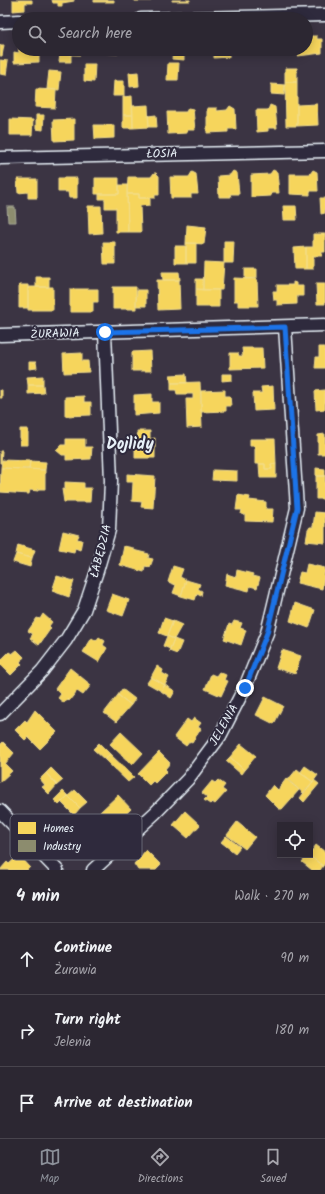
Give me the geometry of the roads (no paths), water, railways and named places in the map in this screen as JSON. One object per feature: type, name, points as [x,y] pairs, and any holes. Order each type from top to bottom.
[{"type":"street","points":[[313,15],[325,15]]},
{"type":"street","points":[[0,22],[12,21]]},
{"type":"street","name":"ŁOSIA","points":[[0,158],[325,151]]},
{"type":"street","name":"ŻURAWIA","points":[[0,335],[325,325]]},
{"type":"street","name":"JELENIA","points":[[142,825],[188,779],[220,736],[245,688],[267,633],[297,508],[285,327]]},
{"type":"street","name":"ŁABĘDZIA","points":[[0,714],[42,671],[66,640],[84,610],[97,571],[108,530],[111,481],[105,332]]},
{"type":"street","points":[[0,811],[10,822]]},
{"type":"street","points":[[46,860],[54,869]]},
{"type":"street","name":"JELENIA","points":[[93,870],[104,860]]},
{"type":"district","name":"Dojlidy","points":[[130,444]]}]
